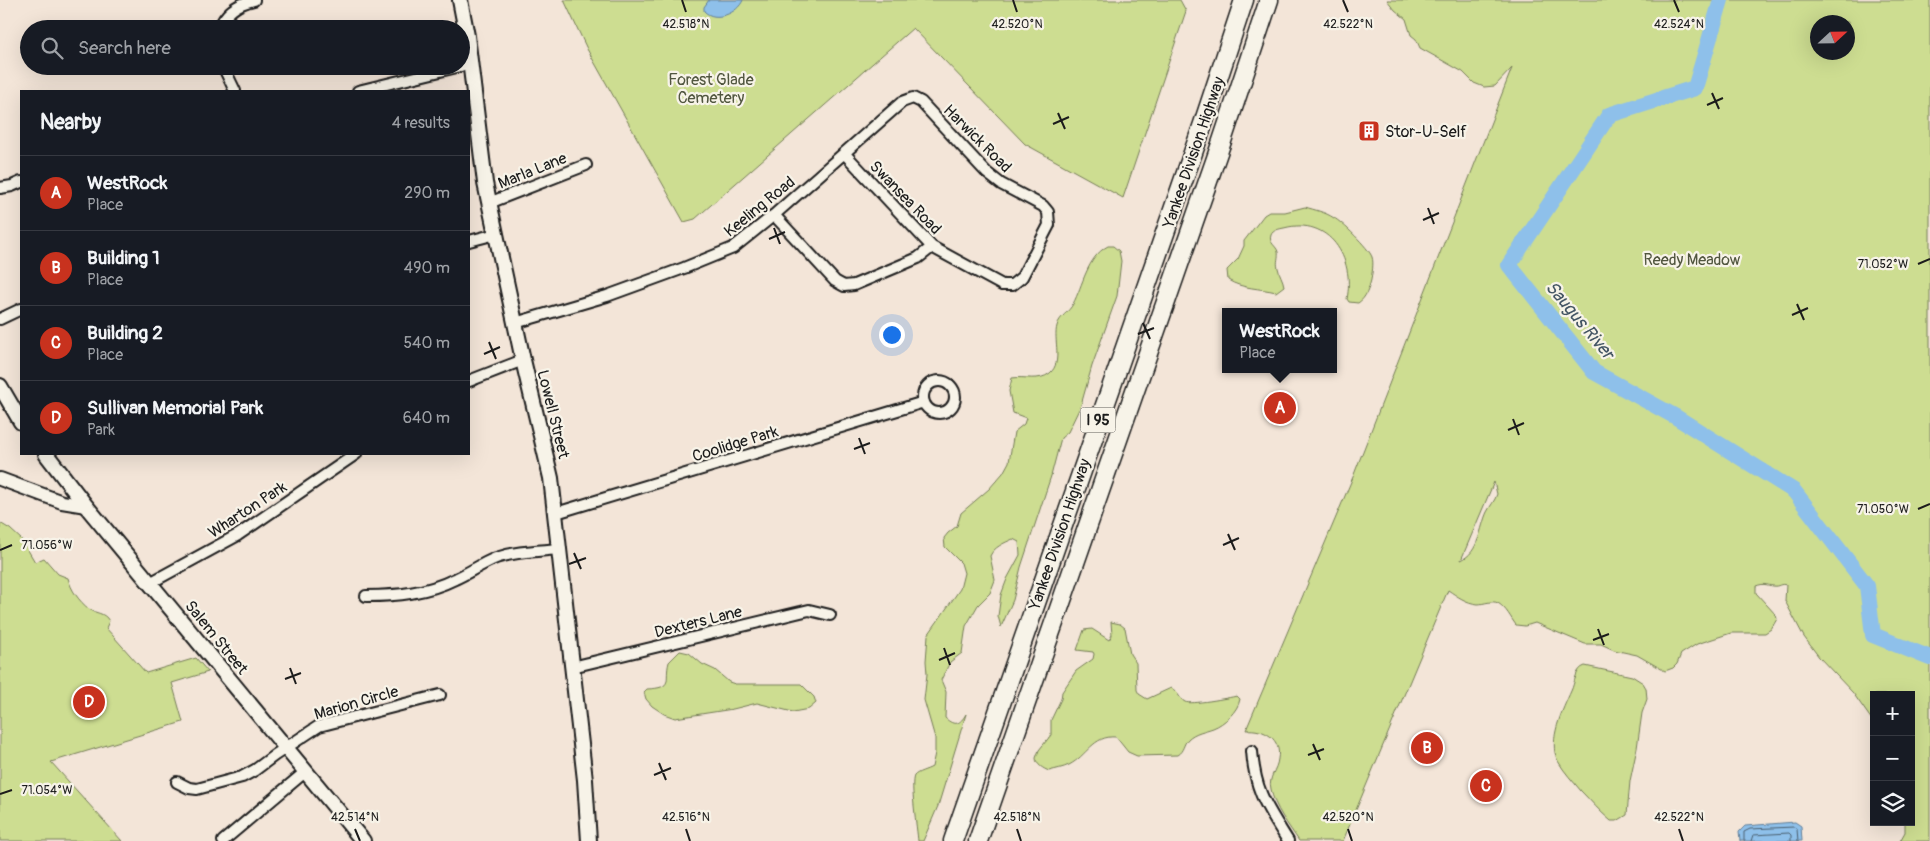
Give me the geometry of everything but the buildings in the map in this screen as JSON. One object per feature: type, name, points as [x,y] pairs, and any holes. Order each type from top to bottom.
[{"type":"highway","name":"Yankee Division Highway","points":[[952,841],[1203,124],[1244,0]]},
{"type":"highway","name":"Yankee Division Highway","points":[[978,841],[1222,141],[1269,0]]},
{"type":"main road","name":"Lowell Street","points":[[460,0],[461,20]]},
{"type":"main road","name":"Lowell Street","points":[[466,75],[469,90]]},
{"type":"main road","name":"Lowell Street","points":[[470,97],[489,203],[523,360],[548,462],[556,513],[585,780],[589,841]]},
{"type":"main road","points":[[0,386],[20,420]]},
{"type":"main road","name":"Salem Street","points":[[47,455],[86,506],[362,841]]},
{"type":"street","points":[[224,20],[232,10],[254,0]]},
{"type":"street","points":[[227,75],[235,90]]},
{"type":"street","points":[[362,90],[426,75]]},
{"type":"street","name":"Keeling Road","points":[[515,323],[607,296],[730,249],[774,215],[902,102],[913,98]]},
{"type":"street","name":"Harwick Road","points":[[913,98],[922,103],[987,173],[1001,184],[1043,206],[1049,215]]},
{"type":"street","name":"Swansea Road","points":[[844,153],[932,247],[1002,285],[1012,285],[1021,279],[1049,225],[1049,215]]},
{"type":"street","name":"Marla Lane","points":[[489,203],[586,165]]},
{"type":"street","points":[[0,188],[20,182]]},
{"type":"street","points":[[774,215],[835,281],[844,286],[854,285],[918,258],[932,247]]},
{"type":"street","points":[[470,241],[496,234]]},
{"type":"street","points":[[0,319],[20,309]]},
{"type":"street","points":[[470,381],[523,360]]},
{"type":"street","name":"Coolidge Park","points":[[556,513],[924,402]]},
{"type":"street","name":"Wharton Park","points":[[150,583],[238,535],[355,455]]},
{"type":"street","points":[[62,502],[66,487],[64,478]]},
{"type":"street","points":[[0,479],[62,502],[86,506]]},
{"type":"street","points":[[366,596],[394,596],[426,590],[448,583],[484,563],[503,556],[560,549]]},
{"type":"street","name":"Dexters Lane","points":[[572,667],[807,610],[816,610],[830,615]]},
{"type":"street","name":"Marion Circle","points":[[177,782],[189,788],[197,789],[242,777],[319,726],[440,695]]},
{"type":"street","points":[[1252,751],[1258,789],[1288,841]]},
{"type":"street","points":[[222,841],[305,772]]},
{"type":"green space","name":"Forest Glade Cemetery","points":[[564,0],[1180,0],[1186,11],[1123,198],[1025,144],[913,28],[695,219],[684,222],[587,49]]},
{"type":"green space","name":"Reedy Meadow","points":[[1387,0],[1930,0],[1930,841],[1900,841],[1905,832],[1905,826],[1915,826],[1915,691],[1870,691],[1870,717],[1853,693],[1819,657],[1804,637],[1785,601],[1786,585],[1782,584],[1756,586],[1756,593],[1776,615],[1777,619],[1771,629],[1765,633],[1731,633],[1697,644],[1681,654],[1673,668],[1665,671],[1637,655],[1614,650],[1601,644],[1585,644],[1535,623],[1525,626],[1516,625],[1506,610],[1498,603],[1480,604],[1470,602],[1448,590],[1343,841],[1299,841],[1287,823],[1275,803],[1270,785],[1278,759],[1279,752],[1277,746],[1270,736],[1265,733],[1246,730],[1353,477],[1512,68],[1495,86],[1484,87],[1474,83],[1463,72],[1420,48],[1416,39],[1411,35],[1406,19]],"holes":[[[1494,482],[1497,494],[1487,512],[1472,552],[1461,560]]]},
{"type":"green space","points":[[1305,207],[1338,220],[1370,253],[1373,262],[1371,280],[1365,296],[1358,303],[1349,302],[1347,299],[1347,269],[1342,255],[1326,234],[1314,228],[1300,226],[1280,229],[1272,233],[1270,238],[1278,252],[1277,266],[1284,286],[1276,292],[1245,287],[1228,280],[1227,270],[1238,259],[1244,246],[1244,241],[1264,215],[1269,212],[1285,212]]},
{"type":"green space","points":[[1108,246],[1113,246],[1119,251],[1121,261],[1117,296],[1092,366],[1081,405],[1068,432],[1061,438],[1051,476],[1021,567],[1013,600],[1001,627],[998,616],[1001,595],[1020,555],[1019,542],[1013,539],[997,548],[990,556],[995,580],[990,593],[978,605],[966,626],[962,653],[950,662],[941,680],[946,692],[945,718],[952,723],[957,723],[966,714],[938,806],[923,841],[918,841],[913,781],[915,775],[932,767],[935,753],[935,738],[924,700],[928,635],[960,589],[964,573],[961,563],[945,547],[944,538],[957,526],[961,513],[989,489],[1003,473],[1009,462],[1014,432],[1024,424],[1026,418],[1013,413],[1009,391],[1012,378],[1046,376],[1054,368],[1057,357],[1056,332],[1058,323],[1073,304],[1090,264]]},
{"type":"green space","points":[[0,523],[22,540],[35,562],[44,558],[58,574],[68,578],[73,591],[89,609],[107,618],[109,621],[106,628],[146,673],[196,658],[208,672],[172,683],[183,722],[51,762],[122,841],[0,841]]},
{"type":"green space","points":[[1111,622],[1120,624],[1125,628],[1130,654],[1136,663],[1137,690],[1139,694],[1147,699],[1171,688],[1181,699],[1189,703],[1237,696],[1240,699],[1239,704],[1222,723],[1197,733],[1186,741],[1181,752],[1177,755],[1137,756],[1128,752],[1116,737],[1108,737],[1101,739],[1069,765],[1049,771],[1039,765],[1036,758],[1039,750],[1051,735],[1051,720],[1061,699],[1062,692],[1076,671],[1093,659],[1093,652],[1077,650],[1084,630],[1092,629],[1109,640],[1112,635]]},
{"type":"green space","points":[[680,651],[689,653],[702,664],[715,670],[729,682],[735,684],[801,684],[814,697],[816,703],[809,709],[793,712],[757,703],[733,709],[675,718],[664,714],[652,706],[646,699],[644,692],[647,689],[665,685],[669,662]]},
{"type":"green space","points":[[1585,666],[1632,676],[1643,683],[1646,688],[1647,699],[1642,713],[1630,781],[1627,815],[1617,821],[1611,821],[1581,791],[1563,769],[1555,753],[1555,735],[1560,716],[1577,673]]},
{"type":"water","points":[[709,0],[743,0],[736,9],[726,15],[714,16],[704,11],[704,7]]},
{"type":"water","points":[[1795,822],[1801,826],[1802,841],[1740,841],[1739,832],[1745,826]]},
{"type":"waterway","name":"Saugus River","points":[[1721,0],[1695,88],[1609,115],[1509,265],[1594,372],[1676,417],[1794,491],[1867,586],[1873,635],[1930,658]]},
{"type":"place","name":"Stor-U-Self","points":[[1369,131]]},
{"type":"place","name":"WestRock","points":[[1280,408]]},
{"type":"place","name":"Sullivan Memorial Park","points":[[89,702]]},
{"type":"place","name":"Building 1","points":[[1427,748]]},
{"type":"place","name":"Building 2","points":[[1486,786]]}]
